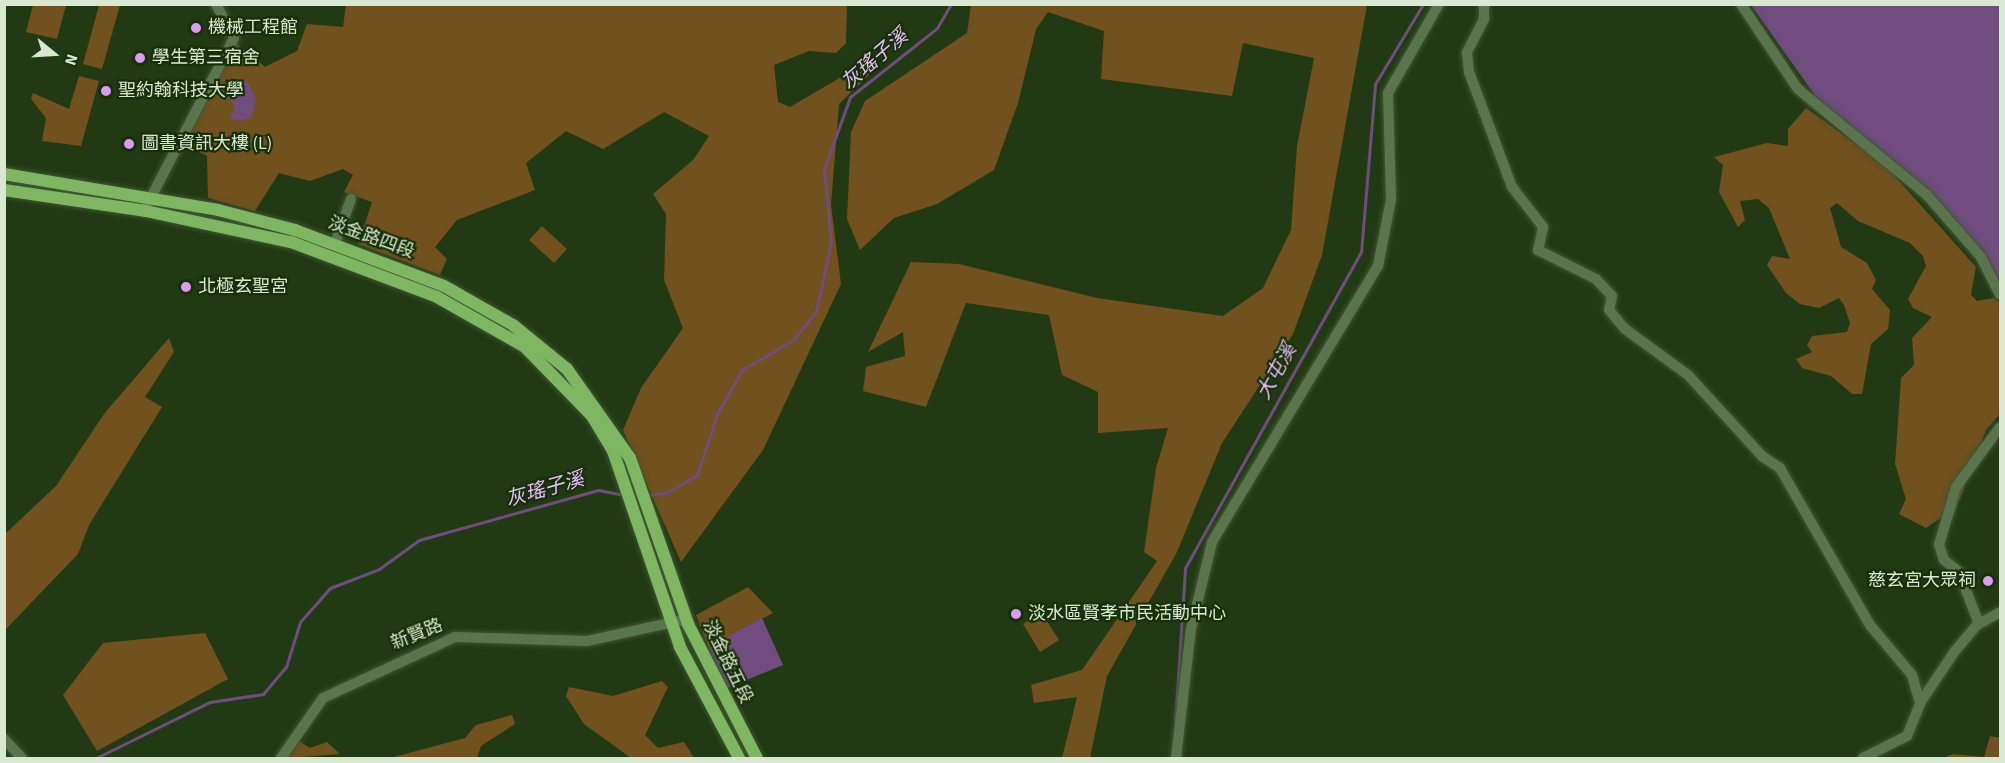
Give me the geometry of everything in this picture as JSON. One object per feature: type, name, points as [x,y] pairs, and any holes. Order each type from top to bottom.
[{"type":"main road","name":"淡金路四段","points":[[4,174],[218,210],[335,243],[444,286],[513,324],[567,369],[630,458],[639,483],[645,514]]},
{"type":"main road","name":"淡金路四段","points":[[4,190],[146,211],[332,255],[485,321],[558,377],[592,416],[645,514]]},
{"type":"main road","name":"淡金路五段","points":[[645,514],[674,578],[681,621],[680,647],[739,759]]},
{"type":"main road","points":[[645,514],[681,621]]},
{"type":"main road","name":"淡金路五段","points":[[681,621],[757,759]]},
{"type":"street","points":[[146,211],[148,197],[234,38],[216,4]]},
{"type":"street","points":[[1176,759],[1192,619],[1212,542],[1378,266],[1391,200],[1388,93],[1439,4]]},
{"type":"street","points":[[1484,4],[1484,19],[1467,53],[1469,72],[1512,187],[1543,227],[1538,250],[1596,279],[1612,297],[1609,310],[1625,329],[1688,375],[1762,456],[1780,468],[1870,625],[1912,675],[1920,703]]},
{"type":"street","points":[[1741,4],[1798,89],[1824,105],[1926,194],[1982,257],[2001,296]]},
{"type":"street","points":[[335,243],[351,199]]},
{"type":"street","points":[[1979,624],[1959,572],[1944,560],[1939,545],[1956,487],[2001,427]]},
{"type":"street","points":[[1863,759],[1907,736],[1920,703],[1979,624],[2001,612]]},
{"type":"street","name":"新賢路","points":[[280,759],[323,698],[455,637],[587,641],[681,621]]},
{"type":"street","points":[[4,739],[22,759]]},
{"type":"shaded area","points":[[33,5],[66,5],[57,39],[26,32]]},
{"type":"shaded area","points":[[99,5],[120,5],[102,69],[83,64]]},
{"type":"shaded area","points":[[346,5],[847,5],[846,43],[836,53],[809,51],[774,65],[778,102],[790,107],[872,59],[872,72],[839,104],[831,205],[841,284],[763,450],[681,562],[623,430],[641,388],[683,328],[664,280],[666,214],[653,194],[693,160],[709,136],[664,112],[603,149],[566,131],[526,163],[535,190],[457,220],[435,247],[447,259],[440,275],[358,244],[372,202],[344,192],[353,175],[343,169],[310,181],[279,173],[255,211],[208,198],[207,156],[180,142],[233,41],[265,67],[297,51],[307,24],[343,27]]},
{"type":"shaded area","points":[[971,5],[1367,5],[1322,255],[1293,334],[1222,443],[1177,552],[1107,676],[1090,758],[1062,758],[1077,697],[1034,703],[1031,685],[1082,670],[1157,561],[1144,552],[1156,468],[1168,428],[1098,433],[1098,392],[1062,375],[1049,315],[966,303],[926,407],[863,391],[866,367],[905,356],[903,332],[868,352],[911,262],[959,264],[1097,298],[1223,316],[1263,288],[1291,230],[1297,146],[1314,58],[1243,43],[1232,96],[1101,79],[1104,31],[1048,12],[1036,29],[1018,103],[994,170],[937,204],[894,218],[860,250],[847,219],[851,132],[865,101],[967,33]]},
{"type":"shaded area","points":[[1751,5],[2000,5],[2000,285],[1929,190],[1816,97]]},
{"type":"shaded area","points":[[79,76],[99,81],[81,146],[42,141],[46,118],[31,99],[33,93],[69,109]]},
{"type":"shaded area","points":[[235,79],[248,82],[256,100],[251,118],[241,121],[230,119],[235,106],[225,94]]},
{"type":"shaded area","points":[[1806,108],[1884,164],[1976,267],[1971,295],[1977,301],[1994,298],[2000,303],[2000,414],[1986,430],[1952,520],[1942,517],[1926,528],[1899,514],[1906,499],[1895,464],[1901,378],[1914,365],[1912,338],[1932,317],[1913,308],[1908,299],[1926,266],[1923,256],[1910,243],[1858,221],[1837,203],[1830,208],[1841,247],[1867,263],[1876,280],[1872,289],[1890,310],[1888,329],[1871,344],[1862,394],[1852,394],[1831,376],[1802,368],[1796,359],[1812,352],[1807,345],[1812,336],[1847,332],[1850,323],[1844,305],[1839,298],[1819,308],[1800,304],[1786,293],[1767,265],[1772,256],[1790,259],[1769,208],[1758,199],[1740,201],[1745,220],[1738,227],[1719,192],[1723,165],[1714,157],[1767,143],[1788,146],[1788,129]]},
{"type":"shaded area","points":[[542,226],[567,249],[554,263],[529,240]]},
{"type":"shaded area","points":[[169,338],[174,352],[145,397],[162,407],[89,525],[78,554],[5,630],[5,534],[56,486],[104,414]]},
{"type":"shaded area","points":[[748,587],[773,613],[708,647],[696,615]]},
{"type":"shaded area","points":[[1041,612],[1059,640],[1040,652],[1023,624]]},
{"type":"shaded area","points":[[762,618],[783,665],[727,688],[708,647]]},
{"type":"shaded area","points":[[205,633],[228,679],[97,751],[63,695],[103,643]]},
{"type":"shaded area","points":[[662,681],[668,687],[645,735],[658,748],[684,742],[694,758],[631,758],[584,724],[566,696],[569,687],[613,696]]},
{"type":"shaded area","points":[[512,715],[515,724],[481,746],[477,758],[390,758],[465,738],[476,725]]},
{"type":"shaded area","points":[[1990,736],[2000,738],[2000,758],[1943,758],[1953,754],[1984,757]]},
{"type":"shaded area","points":[[294,738],[310,748],[327,742],[340,754],[287,758]]},
{"type":"waterway","name":"灰瑤子溪","points":[[647,495],[666,493],[697,475],[717,414],[742,370],[793,340],[816,312],[831,241],[824,169],[850,97],[937,28],[951,4]]},
{"type":"waterway","name":"大屯溪","points":[[1175,724],[1185,568],[1361,252],[1375,84],[1423,4]]},
{"type":"waterway","name":"灰瑤子溪","points":[[96,758],[210,702],[263,694],[286,667],[300,622],[330,588],[379,569],[419,540],[598,490],[623,495]]},
{"type":"place","name":"機械工程館","points":[[196,28]]},
{"type":"place","name":"學生第三宿舍","points":[[140,58]]},
{"type":"place","name":"聖約翰科技大學","points":[[106,91]]},
{"type":"place","name":"圖書資訊大樓 (L)","points":[[129,144]]},
{"type":"place","name":"北極玄聖宮","points":[[186,287]]},
{"type":"place","name":"慈玄宮大眾祠","points":[[1988,581]]},
{"type":"place","name":"淡水區賢孝市民活動中心","points":[[1016,614]]}]
